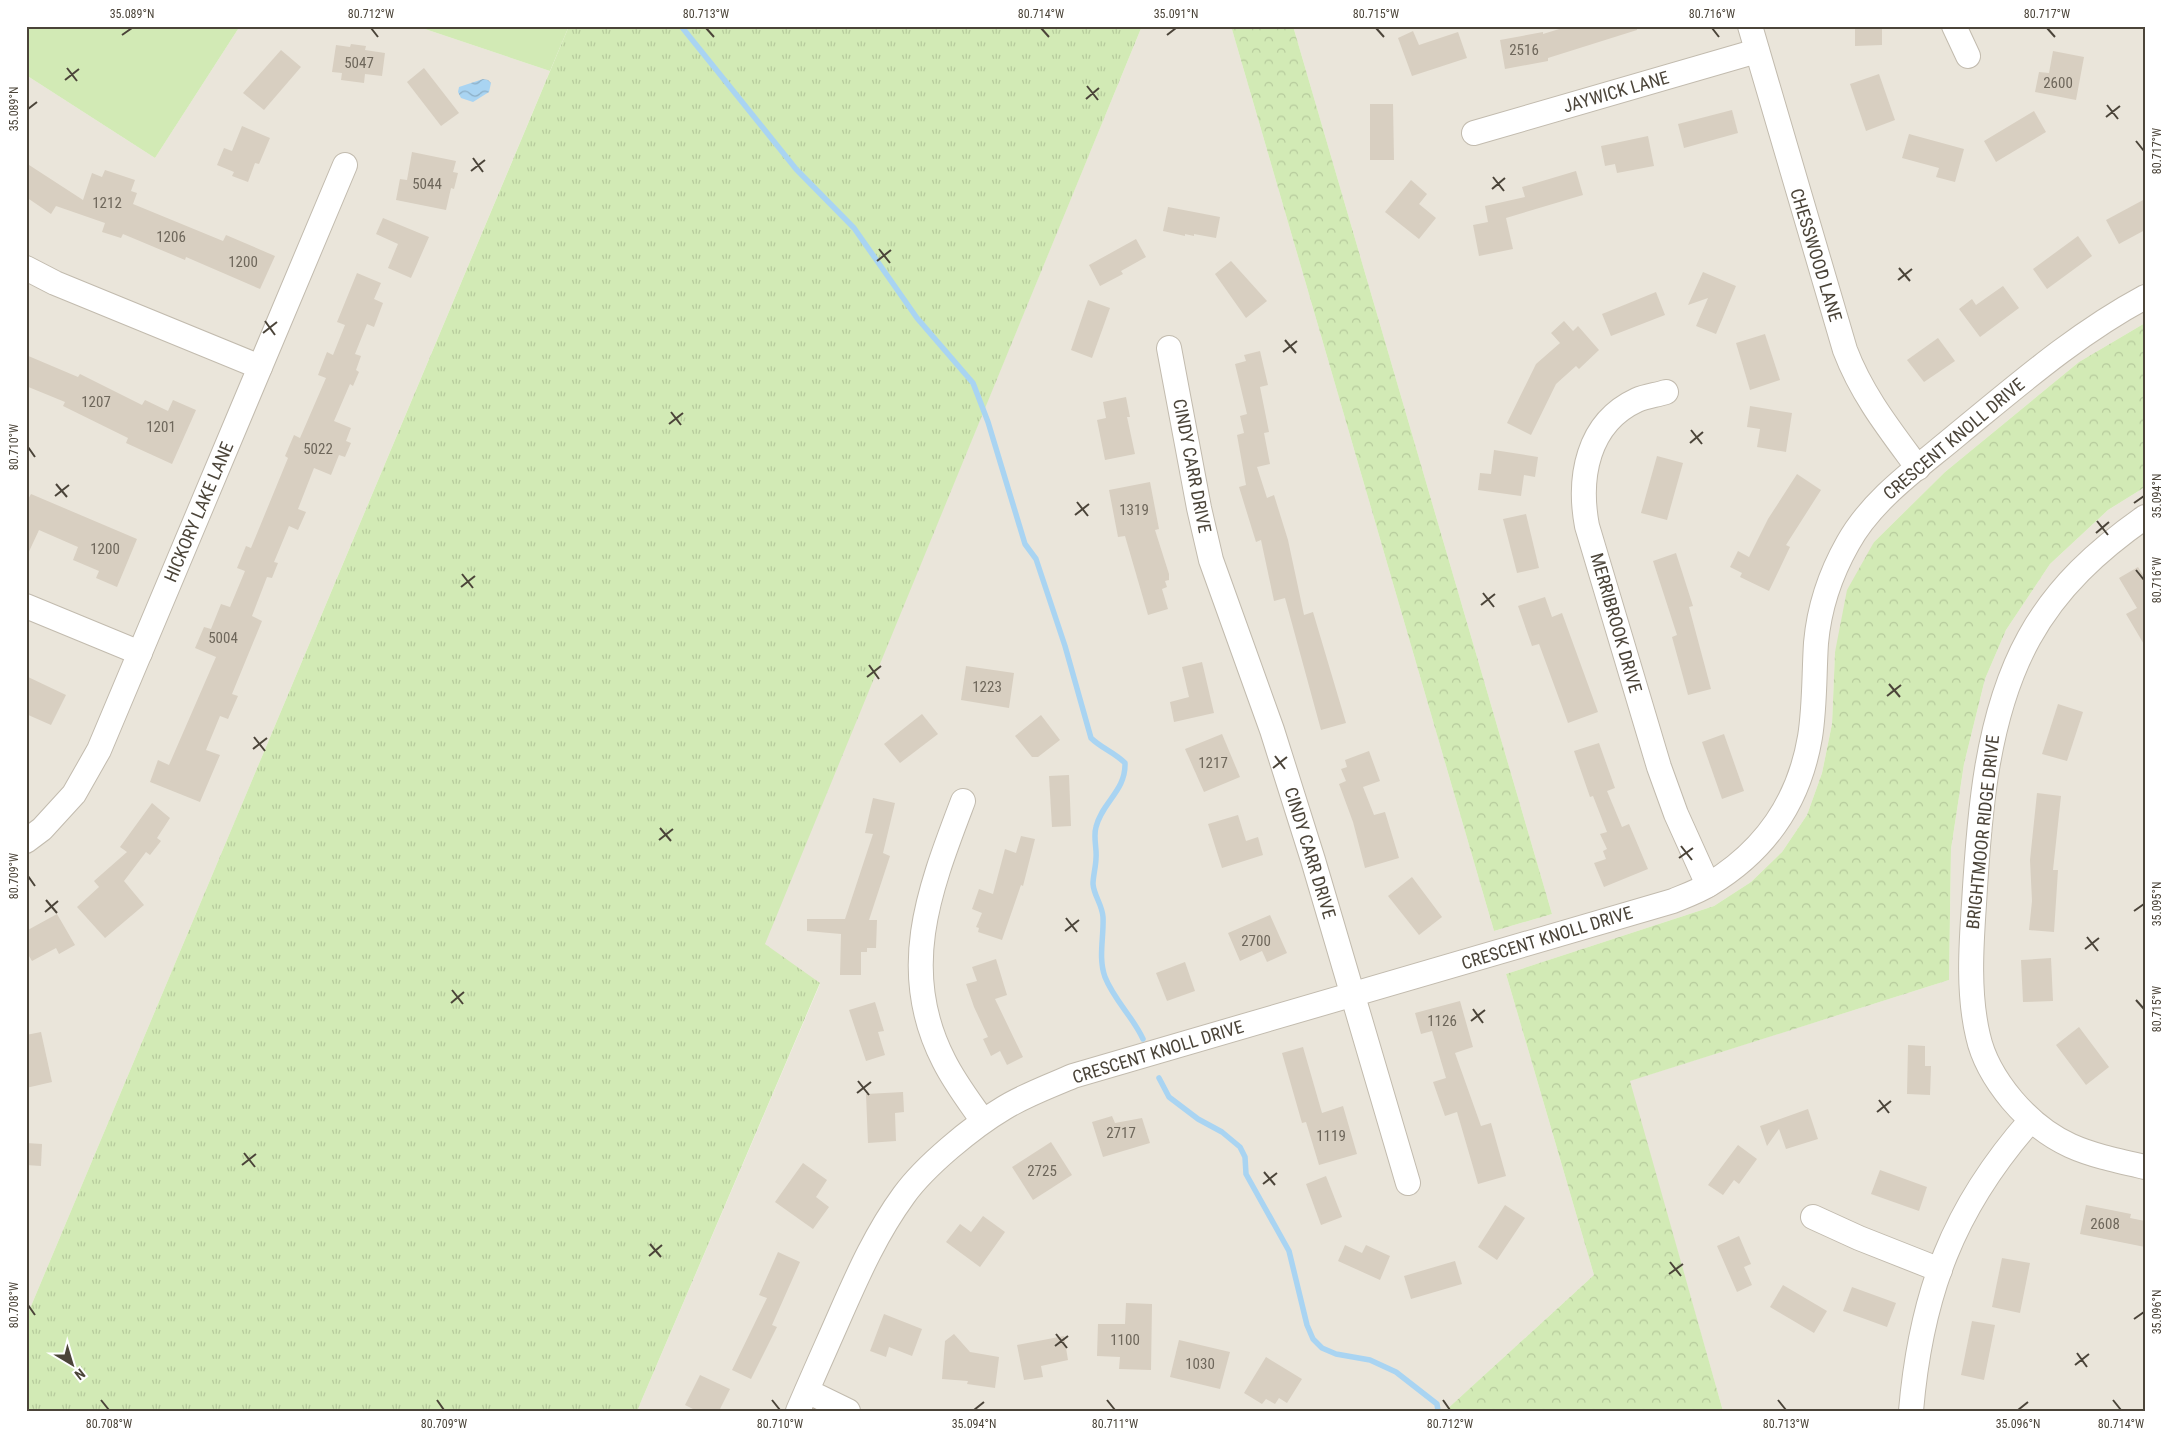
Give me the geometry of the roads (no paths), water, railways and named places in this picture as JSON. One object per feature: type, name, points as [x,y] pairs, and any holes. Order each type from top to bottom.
[{"type":"street","name":"CHESSWOOD LANE","points":[[1750,26],[1844,350],[1854,374],[1872,406],[1918,468]]},
{"type":"street","points":[[1954,26],[1968,56]]},
{"type":"street","name":"JAYWICK LANE","points":[[1474,134],[1757,51]]},
{"type":"street","name":"HICKORY LAKE LANE","points":[[26,841],[42,829],[74,794],[99,750],[345,165]]},
{"type":"street","points":[[26,268],[55,283],[260,367]]},
{"type":"street","name":"CRESCENT KNOLL DRIVE","points":[[803,1401],[866,1258],[888,1219],[905,1194],[925,1171],[984,1121],[1029,1095],[1073,1076],[1353,996],[1673,901],[1708,885],[1751,854],[1769,834],[1784,812],[1804,763],[1810,736],[1816,641],[1828,588],[1849,541],[1861,524],[1890,491],[2047,360],[2118,311],[2145,296]]},
{"type":"street","name":"CINDY CARR DRIVE","points":[[1169,348],[1199,508],[1211,560],[1272,730],[1408,1183]]},
{"type":"street","name":"MERRIBROOK DRIVE","points":[[1666,392],[1638,399],[1620,409],[1608,422],[1596,438],[1587,458],[1583,501],[1587,526],[1659,767],[1676,814],[1708,885]]},
{"type":"street","name":"BRIGHTMOOR RIDGE DRIVE","points":[[2145,517],[2117,536],[2081,568],[2049,604],[2015,665],[2002,698],[1994,730],[1976,861],[1972,938],[1974,1019],[1978,1039],[1997,1079],[2011,1099],[2031,1120],[2051,1137],[2063,1144],[2096,1156],[2145,1167]]},
{"type":"street","points":[[26,606],[140,653]]},
{"type":"street","points":[[963,801],[930,894],[922,931],[922,989],[932,1033],[943,1060],[955,1082],[984,1121]]},
{"type":"street","points":[[1911,1411],[1914,1371],[1921,1333],[1940,1270],[1955,1230],[1985,1177],[2004,1150],[2031,1120]]},
{"type":"street","points":[[1812,1217],[1858,1238],[1940,1270]]},
{"type":"street","points":[[803,1401],[848,1411]]},
{"type":"water","points":[[483,79],[491,83],[489,92],[473,102],[461,98],[458,92],[459,87]]},
{"type":"waterway","points":[[681,26],[796,169],[854,228],[917,318],[973,383],[988,422],[1025,544],[1036,559],[1065,646],[1091,738],[1125,763],[1122,781],[1103,810],[1096,827],[1096,861],[1093,884],[1103,917],[1102,962],[1105,977],[1113,993],[1143,1039]]},
{"type":"waterway","points":[[1159,1078],[1169,1097],[1198,1119],[1222,1132],[1240,1147],[1245,1157],[1246,1174],[1289,1251],[1307,1325],[1313,1339],[1322,1348],[1336,1354],[1370,1360],[1396,1372],[1437,1404],[1438,1411]]}]
